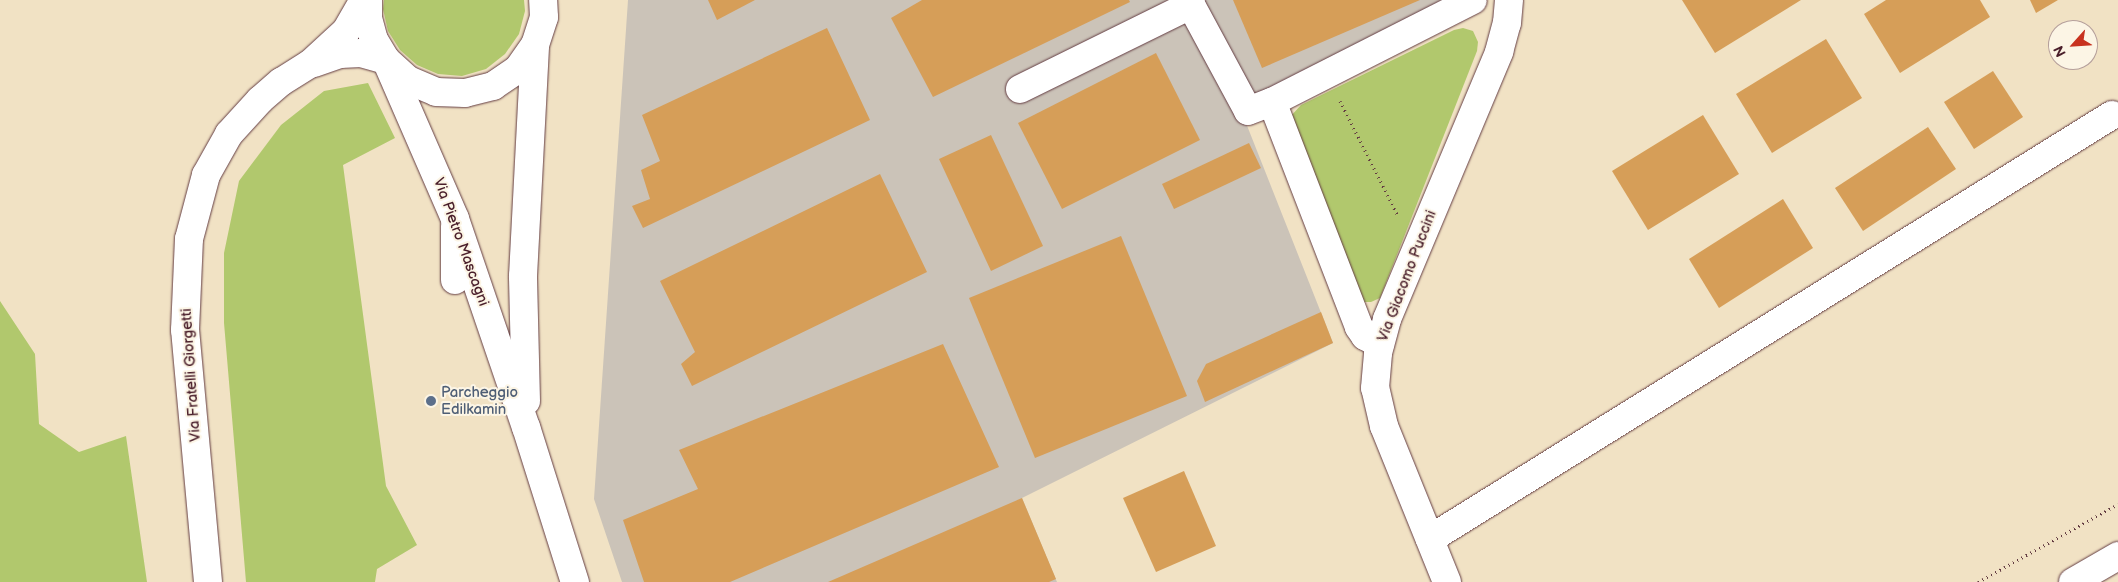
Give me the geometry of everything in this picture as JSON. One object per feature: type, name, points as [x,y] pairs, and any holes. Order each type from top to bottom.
[{"type":"street","points":[[366,0],[368,18],[374,40],[386,60],[408,80],[436,92],[465,94],[493,86],[518,69],[535,45],[544,17],[543,0]]},
{"type":"street","name":"Via Fratelli Giorgetti","points":[[208,582],[184,330],[189,239],[206,175],[229,134],[260,100],[281,82],[310,64],[346,31],[366,0]]},
{"type":"street","points":[[1020,89],[1191,5],[1248,111],[1272,102],[1473,0]]},
{"type":"street","name":"Via Giacomo Puccini","points":[[1447,582],[1384,426],[1375,388],[1379,349],[1387,319],[1499,52],[1507,23],[1509,0]]},
{"type":"street","name":"Via Pietro Mascagni","points":[[526,427],[523,276],[535,45]]},
{"type":"street","name":"Via Fratelli Giorgetti","points":[[310,64],[340,54],[361,53],[386,60]]},
{"type":"street","name":"Via Pietro Mascagni","points":[[386,60],[455,219],[526,427],[575,582]]},
{"type":"street","points":[[1272,102],[1359,327],[1365,336],[1379,349]]},
{"type":"street","points":[[1430,539],[2112,115]]},
{"type":"street","points":[[455,219],[455,280]]},
{"type":"street","points":[[2073,582],[2118,556]]},
{"type":"path","points":[[1327,74],[1396,214],[1408,226],[1423,232]]},
{"type":"path","points":[[1978,582],[2118,504]]},
{"type":"shaded area","points":[[628,0],[1456,0],[1246,123],[1333,343],[1022,498],[1057,582],[622,582],[594,499]]},
{"type":"green space","points":[[384,0],[524,0],[525,11],[519,34],[505,54],[486,69],[462,76],[438,74],[417,65],[400,50],[388,31],[383,9]]},
{"type":"green space","points":[[1463,28],[1473,31],[1478,42],[1477,51],[1380,298],[1371,302],[1363,302],[1290,117],[1301,105],[1454,30]]},
{"type":"green space","points":[[368,83],[395,138],[343,165],[386,486],[417,545],[377,569],[375,582],[246,582],[224,323],[224,253],[239,181],[281,125],[324,91]]},
{"type":"green space","points":[[0,301],[35,354],[39,424],[79,452],[126,436],[147,582],[0,582]]},
{"type":"building","points":[[708,0],[755,0],[717,20]]},
{"type":"building","points":[[922,0],[1129,0],[1130,2],[933,97],[891,18]]},
{"type":"building","points":[[1233,0],[1420,0],[1262,68]]},
{"type":"building","points":[[1682,0],[1801,0],[1715,53]]},
{"type":"building","points":[[1886,0],[1980,0],[1990,17],[1900,73],[1864,14]]},
{"type":"building","points":[[2030,0],[2058,0],[2036,13]]},
{"type":"building","points":[[827,28],[870,120],[643,228],[632,206],[650,199],[641,170],[660,161],[642,115]]},
{"type":"building","points":[[1826,39],[1862,98],[1772,153],[1736,94]]},
{"type":"building","points":[[1156,53],[1200,140],[1062,209],[1018,123]]},
{"type":"building","points":[[1993,71],[2023,117],[1974,149],[1944,102]]},
{"type":"building","points":[[1703,115],[1739,174],[1648,230],[1612,171]]},
{"type":"building","points":[[1928,127],[1956,169],[1863,231],[1835,188]]},
{"type":"building","points":[[991,135],[1043,246],[991,271],[939,159]]},
{"type":"building","points":[[1249,143],[1261,168],[1174,209],[1162,184]]},
{"type":"building","points":[[880,174],[927,272],[692,386],[681,364],[695,352],[660,281]]},
{"type":"building","points":[[1783,199],[1813,248],[1719,308],[1689,259]]},
{"type":"building","points":[[1121,236],[1187,396],[1035,458],[969,298]]},
{"type":"building","points":[[1321,312],[1333,343],[1205,402],[1197,381],[1206,364]]},
{"type":"building","points":[[943,344],[999,467],[730,582],[644,582],[623,520],[698,489],[679,450]]},
{"type":"building","points":[[1184,471],[1216,546],[1156,572],[1123,498]]},
{"type":"building","points":[[1022,498],[1056,579],[1049,582],[828,582]]},
{"type":"place","name":"Parcheggio Edilkamin","points":[[431,401]]}]
